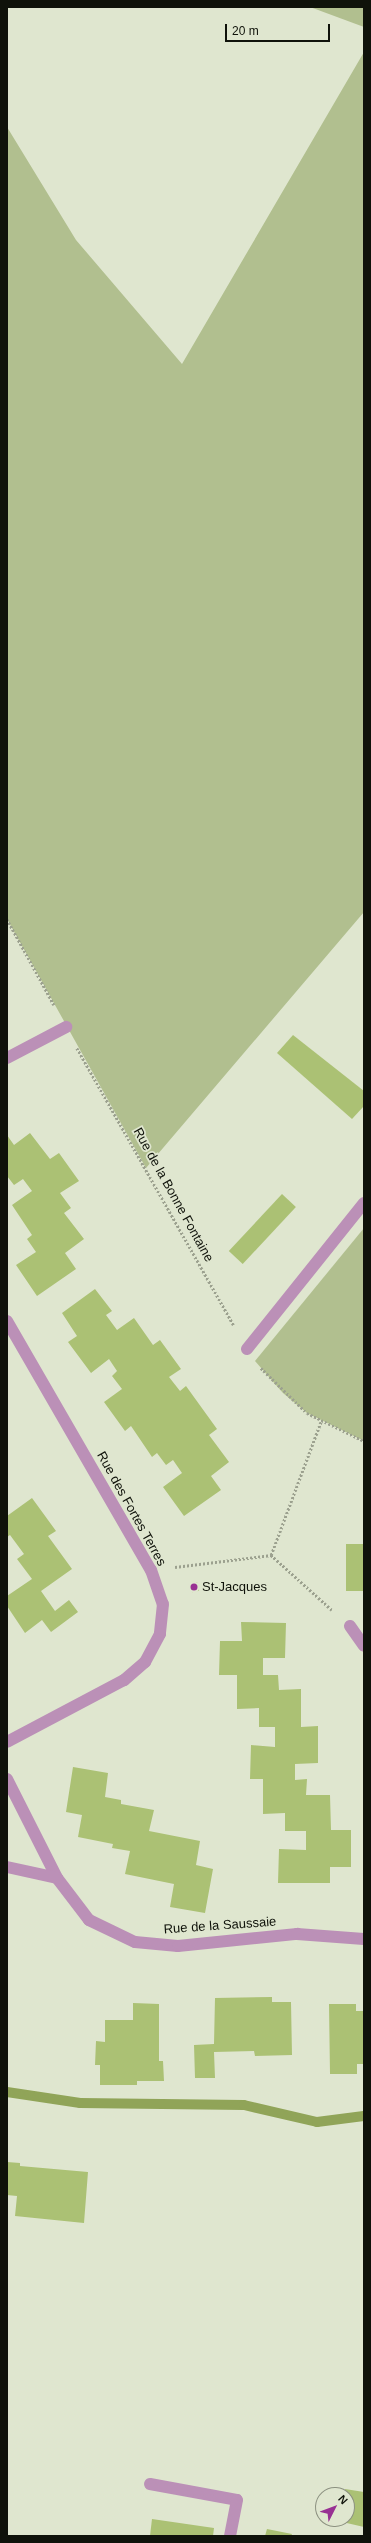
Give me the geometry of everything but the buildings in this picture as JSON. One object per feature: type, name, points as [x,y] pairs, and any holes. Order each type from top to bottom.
[{"type":"street","points":[[7,1058],[66,1027]]},
{"type":"street","points":[[248,1349],[364,1203]]},
{"type":"street","name":"Rue des Fortes Terres","points":[[7,1322],[151,1570],[163,1604],[160,1634],[145,1662],[124,1680],[7,1742]]},
{"type":"street","points":[[350,1626],[364,1646]]},
{"type":"street","name":"Rue de la Saussaie","points":[[7,1779],[57,1878],[89,1920],[135,1942],[178,1946],[297,1934],[364,1939]]},
{"type":"street","points":[[7,1867],[57,1878]]},
{"type":"street","points":[[150,2484],[237,2500],[230,2536]]},
{"type":"path","name":"Rue de la Bonne Fontaine","points":[[7,919],[254,1361],[284,1393],[306,1413],[364,1441]]},
{"type":"path","points":[[271,1555],[321,1421]]},
{"type":"path","points":[[151,1570],[271,1555],[350,1626]]},
{"type":"green space","points":[[310,7],[364,7],[364,27]]},
{"type":"green space","points":[[364,52],[364,912],[146,1168],[7,919],[7,127],[76,240],[182,364]]},
{"type":"green space","points":[[364,1228],[364,1441],[307,1413],[283,1393],[255,1361]]},
{"type":"waterway","points":[[7,2092],[80,2103],[244,2105],[317,2122],[364,2116]]},
{"type":"place","name":"St-Jacques","points":[[194,1587]]}]
